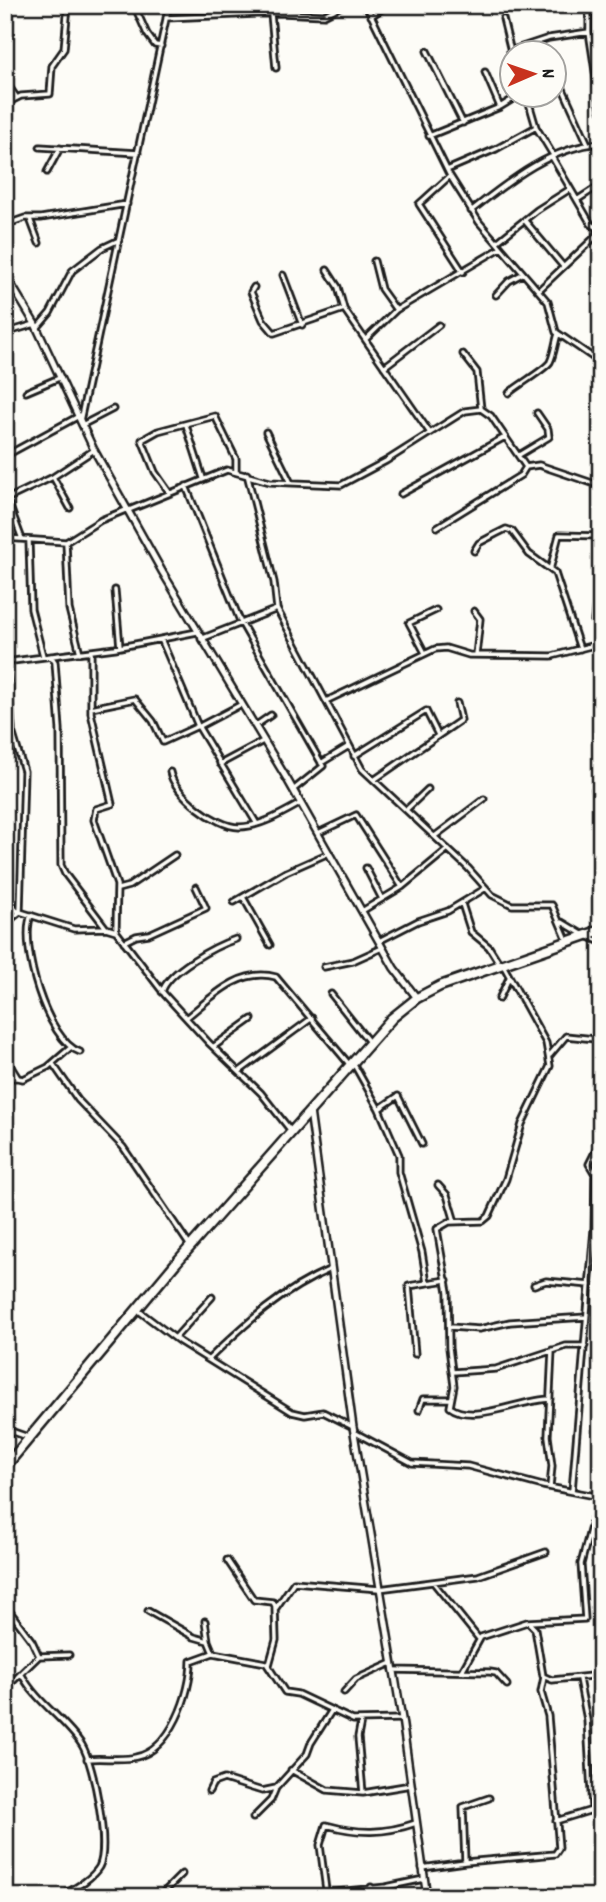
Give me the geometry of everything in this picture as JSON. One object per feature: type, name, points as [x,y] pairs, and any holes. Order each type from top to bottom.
[{"type":"highway","points":[[5,1467],[290,1131],[392,1018],[417,998],[440,986],[601,930]]},
{"type":"street","points":[[5,104],[16,98],[50,94],[52,66],[64,49],[68,5]]},
{"type":"street","points":[[134,5],[146,34],[155,45],[161,46]]},
{"type":"street","points":[[79,421],[169,5]]},
{"type":"street","points":[[265,5],[276,68]]},
{"type":"street","points":[[166,18],[324,15],[344,5]]},
{"type":"street","points":[[366,5],[429,136],[471,211],[550,305],[558,334],[552,359],[509,393]]},
{"type":"street","points":[[371,16],[388,5]]},
{"type":"street","points":[[589,5],[589,32],[601,110]]},
{"type":"street","points":[[503,19],[507,38]]},
{"type":"street","points":[[549,38],[589,32]]},
{"type":"street","points":[[427,51],[463,122]]},
{"type":"street","points":[[485,72],[498,102]]},
{"type":"street","points":[[5,81],[16,98]]},
{"type":"street","points":[[568,100],[588,144]]},
{"type":"street","points":[[429,136],[498,108]]},
{"type":"street","points":[[530,108],[536,127],[570,189],[591,224],[599,226],[595,237],[539,290]]},
{"type":"street","points":[[447,170],[536,127]]},
{"type":"street","points":[[471,211],[523,172],[552,156],[588,144],[601,143]]},
{"type":"street","points":[[40,147],[138,153]]},
{"type":"street","points":[[47,172],[60,148]]},
{"type":"street","points":[[450,176],[419,204],[463,272]]},
{"type":"street","points":[[577,200],[597,187]]},
{"type":"street","points":[[497,242],[570,189]]},
{"type":"street","points":[[5,225],[127,204]]},
{"type":"street","points":[[30,219],[39,243]]},
{"type":"street","points":[[525,221],[562,266]]},
{"type":"street","points":[[5,334],[36,326],[50,313],[72,271],[102,248],[120,240]]},
{"type":"street","points":[[367,338],[396,310],[501,248]]},
{"type":"street","points":[[374,261],[381,289],[396,310]]},
{"type":"street","points":[[327,270],[338,287],[344,309],[367,338],[384,368],[430,433]]},
{"type":"street","points":[[496,295],[509,281],[522,274]]},
{"type":"street","points":[[283,275],[302,325]]},
{"type":"street","points":[[7,278],[36,326],[94,450],[199,636],[293,790],[382,948],[417,998]]},
{"type":"street","points":[[254,287],[251,292],[255,303],[272,333],[344,309]]},
{"type":"street","points":[[384,368],[439,325]]},
{"type":"street","points":[[558,334],[601,363]]},
{"type":"street","points":[[463,354],[477,372],[481,409]]},
{"type":"street","points":[[26,392],[60,378]]},
{"type":"street","points":[[5,456],[79,421],[113,409]]},
{"type":"street","points":[[5,538],[66,542],[101,520],[227,470],[270,482],[341,485],[465,411],[481,409],[491,416],[526,467]]},
{"type":"street","points":[[519,455],[549,437],[548,429],[537,413]]},
{"type":"street","points":[[169,493],[155,472],[142,440],[158,431],[215,416],[236,459],[236,471]]},
{"type":"street","points":[[186,425],[203,478]]},
{"type":"street","points":[[267,432],[290,483]]},
{"type":"street","points":[[401,494],[505,437]]},
{"type":"street","points":[[22,539],[6,499],[53,477],[94,450]]},
{"type":"street","points":[[526,467],[539,466],[601,486]]},
{"type":"street","points":[[438,527],[521,475],[526,467]]},
{"type":"street","points":[[247,474],[275,587],[277,609],[354,756],[374,780],[486,888],[512,905],[551,904],[567,940]]},
{"type":"street","points":[[53,477],[70,508]]},
{"type":"street","points":[[186,486],[240,621],[323,766],[293,790]]},
{"type":"street","points":[[474,551],[479,543],[509,529],[528,555],[550,567],[559,582],[580,649]]},
{"type":"street","points":[[550,567],[559,535],[601,536]]},
{"type":"street","points":[[29,541],[31,609],[43,656]]},
{"type":"street","points":[[66,542],[69,609],[80,653]]},
{"type":"street","points":[[601,553],[600,582],[594,608],[601,655]]},
{"type":"street","points":[[115,590],[120,647]]},
{"type":"street","points":[[5,924],[20,912],[24,771],[12,731],[6,662],[91,652],[161,639],[199,636],[277,609]]},
{"type":"street","points":[[425,653],[409,622],[436,610]]},
{"type":"street","points":[[474,611],[480,618],[476,655]]},
{"type":"street","points":[[161,639],[198,727],[257,824]]},
{"type":"street","points":[[325,701],[425,653],[442,648],[476,655],[552,656],[598,644]]},
{"type":"street","points":[[91,652],[91,708],[112,804],[96,809],[94,820],[118,889],[116,931]]},
{"type":"street","points":[[58,655],[55,662],[62,794],[61,864],[65,874],[106,928]]},
{"type":"street","points":[[51,656],[55,662]]},
{"type":"street","points":[[91,708],[135,699],[153,721],[163,742],[240,705]]},
{"type":"street","points":[[374,780],[461,720],[457,703]]},
{"type":"street","points":[[354,756],[426,711],[438,735]]},
{"type":"street","points":[[254,726],[271,715]]},
{"type":"street","points":[[5,735],[12,731]]},
{"type":"street","points":[[220,764],[263,741]]},
{"type":"street","points":[[321,763],[349,746]]},
{"type":"street","points":[[170,772],[177,787],[191,804],[232,826],[257,824],[300,803]]},
{"type":"street","points":[[407,809],[428,789]]},
{"type":"street","points":[[595,789],[601,836]]},
{"type":"street","points":[[435,836],[484,799]]},
{"type":"street","points":[[318,833],[356,815],[402,887]]},
{"type":"street","points":[[362,911],[402,887],[448,849]]},
{"type":"street","points":[[234,902],[286,872],[329,853]]},
{"type":"street","points":[[118,889],[135,882],[175,855]]},
{"type":"street","points":[[366,868],[382,899]]},
{"type":"street","points":[[124,942],[149,934],[206,908],[196,887]]},
{"type":"street","points":[[378,941],[418,920],[462,904],[486,888]]},
{"type":"street","points":[[243,897],[270,946]]},
{"type":"street","points":[[5,898],[20,912],[74,929],[106,928],[116,931],[162,992],[213,1047],[240,1071],[290,1131]]},
{"type":"street","points":[[462,904],[471,932],[489,947],[501,963],[546,1043],[550,1066],[522,1124],[496,1206],[483,1221],[455,1222],[437,1229],[447,1280],[453,1372],[450,1401],[453,1410],[475,1414],[531,1399],[550,1399]]},
{"type":"street","points":[[31,915],[28,925],[32,965],[39,993],[49,1017],[69,1048],[80,1052]]},
{"type":"street","points":[[560,920],[601,942]]},
{"type":"street","points":[[162,992],[169,978],[195,959],[236,939]]},
{"type":"street","points":[[324,967],[353,961],[382,948]]},
{"type":"street","points":[[186,1018],[236,980],[261,974],[276,977],[351,1063],[379,1109],[399,1155],[399,1172],[421,1247],[427,1283]]},
{"type":"street","points":[[499,999],[509,978]]},
{"type":"street","points":[[331,994],[369,1042]]},
{"type":"street","points":[[240,1071],[312,1018]]},
{"type":"street","points":[[213,1047],[252,1019]]},
{"type":"street","points":[[549,1055],[566,1036],[601,1042]]},
{"type":"street","points":[[5,1078],[19,1079],[30,1076],[53,1064],[69,1048]]},
{"type":"street","points":[[5,1057],[19,1079]]},
{"type":"street","points":[[53,1064],[78,1100],[123,1147],[191,1246]]},
{"type":"street","points":[[379,1109],[398,1096],[422,1144]]},
{"type":"street","points":[[310,1108],[354,1430],[402,1719],[427,1897]]},
{"type":"street","points":[[572,1491],[594,1229],[595,1174],[589,1164],[601,1140]]},
{"type":"street","points":[[438,1185],[447,1195],[455,1222]]},
{"type":"street","points":[[594,1229],[601,1229]]},
{"type":"street","points":[[209,1359],[271,1302],[304,1280],[333,1268]]},
{"type":"street","points":[[415,1354],[409,1286],[447,1280]]},
{"type":"street","points":[[534,1285],[546,1281],[590,1285]]},
{"type":"street","points":[[175,1339],[212,1297]]},
{"type":"street","points":[[137,1309],[175,1339],[292,1412],[305,1415],[323,1412],[412,1463],[468,1466],[600,1497],[581,1564],[584,1619],[527,1622],[479,1639],[462,1671]]},
{"type":"street","points":[[449,1327],[480,1329],[510,1322],[586,1317]]},
{"type":"street","points":[[453,1372],[496,1369],[552,1350],[584,1346]]},
{"type":"street","points":[[550,1487],[552,1350]]},
{"type":"street","points":[[419,1410],[424,1399],[450,1401]]},
{"type":"street","points":[[5,1430],[30,1437]]},
{"type":"street","points":[[276,1608],[294,1582],[379,1589],[478,1576],[546,1552]]},
{"type":"street","points":[[227,1560],[254,1600],[273,1602],[276,1608],[276,1640],[269,1668]]},
{"type":"street","points":[[433,1582],[479,1639]]},
{"type":"street","points":[[5,1605],[34,1644],[39,1656]]},
{"type":"street","points":[[148,1611],[194,1637],[208,1641]]},
{"type":"street","points":[[205,1622],[213,1653]]},
{"type":"street","points":[[422,1868],[555,1854],[559,1848],[548,1716],[541,1692],[544,1677],[535,1629],[527,1622]]},
{"type":"street","points":[[87,1759],[135,1758],[166,1738],[177,1721],[191,1660],[213,1653],[265,1663],[285,1692],[332,1710],[363,1720],[402,1719]]},
{"type":"street","points":[[5,1689],[39,1656],[69,1654]]},
{"type":"street","points":[[344,1692],[356,1679],[393,1666],[496,1674],[507,1685]]},
{"type":"street","points":[[22,1675],[34,1696],[80,1743],[87,1759],[100,1811],[102,1861],[92,1876],[60,1897]]},
{"type":"street","points":[[544,1677],[552,1680],[601,1675]]},
{"type":"street","points":[[579,1679],[587,1720],[593,1797],[590,1813]]},
{"type":"street","points":[[253,1818],[271,1801],[276,1788],[307,1754],[332,1710]]},
{"type":"street","points":[[363,1720],[358,1728],[363,1793]]},
{"type":"street","points":[[291,1770],[327,1790],[363,1793],[411,1785]]},
{"type":"street","points":[[209,1791],[213,1783],[224,1779],[262,1791],[276,1788]]},
{"type":"street","points":[[464,1862],[463,1807],[489,1798]]},
{"type":"street","points":[[556,1821],[601,1810]]},
{"type":"street","points":[[326,1891],[320,1862],[320,1845],[326,1825],[373,1832],[399,1831],[416,1823]]},
{"type":"street","points":[[159,1897],[182,1874]]},
{"type":"street","points":[[287,1897],[424,1879]]},
{"type":"street","points":[[371,1887],[371,1897]]}]
